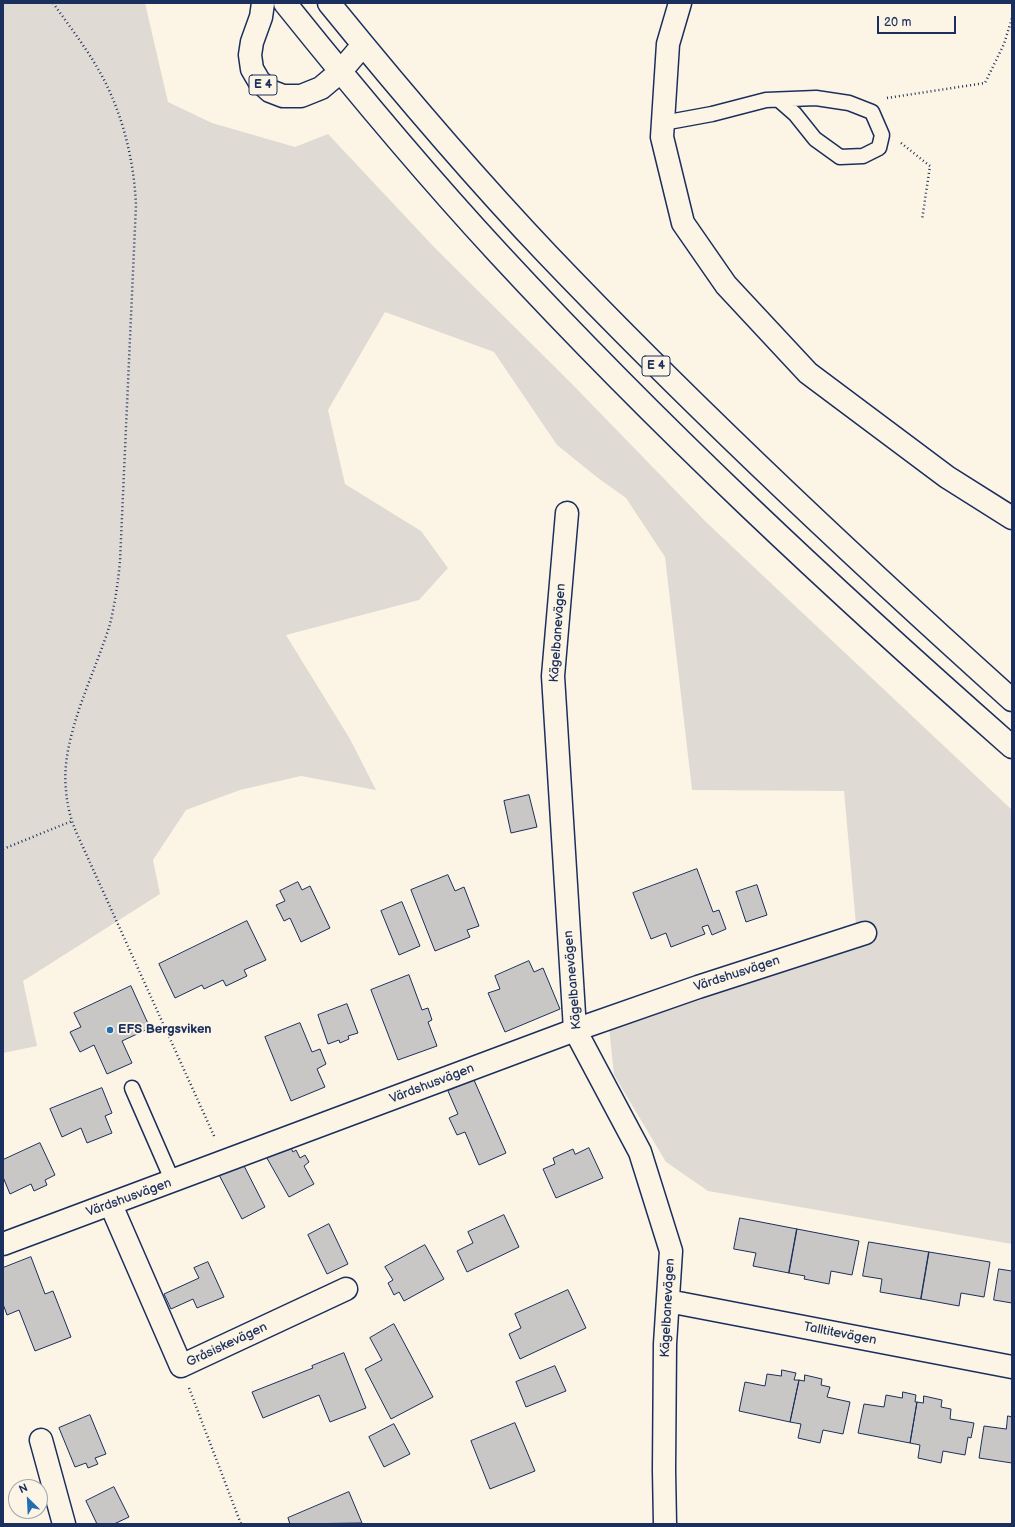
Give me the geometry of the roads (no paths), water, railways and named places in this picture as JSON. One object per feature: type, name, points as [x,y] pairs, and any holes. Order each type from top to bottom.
[{"type":"main road","name":"E 4","points":[[263,3],[261,17],[252,42],[250,55],[252,69],[259,81],[270,91],[283,96],[302,96],[321,88],[340,72],[363,45]]},
{"type":"main road","name":"E 4","points":[[285,3],[340,72],[432,179],[479,232],[621,382],[693,454],[820,573],[1012,747]]},
{"type":"main road","name":"E 4","points":[[329,3],[440,135],[546,253],[648,358],[762,469],[945,640],[1012,700]]},
{"type":"main road","points":[[680,3],[668,44],[662,137],[683,223],[726,285],[808,373],[947,477],[1012,518]]},
{"type":"main road","name":"Kägelbanevägen","points":[[568,513],[553,676],[575,1030],[640,1152],[671,1251],[665,1344],[665,1524]]},
{"type":"main road","name":"Värdshusvägen","points":[[3,1244],[173,1182],[575,1030],[698,986],[865,933]]},
{"type":"main road","name":"Gråsiskevägen","points":[[111,1205],[181,1366],[346,1288]]},
{"type":"main road","name":"Talltitevägen","points":[[668,1301],[1012,1367]]},
{"type":"main road","points":[[41,1440],[64,1524]]},
{"type":"lane","points":[[663,123],[712,114],[766,100],[816,98],[849,103],[872,112],[882,135],[879,148],[864,156],[840,157],[815,139],[795,114],[779,100]]},
{"type":"lane","points":[[132,1088],[173,1182]]},
{"type":"place","name":"EFS Bergsviken","points":[[110,1030]]}]
